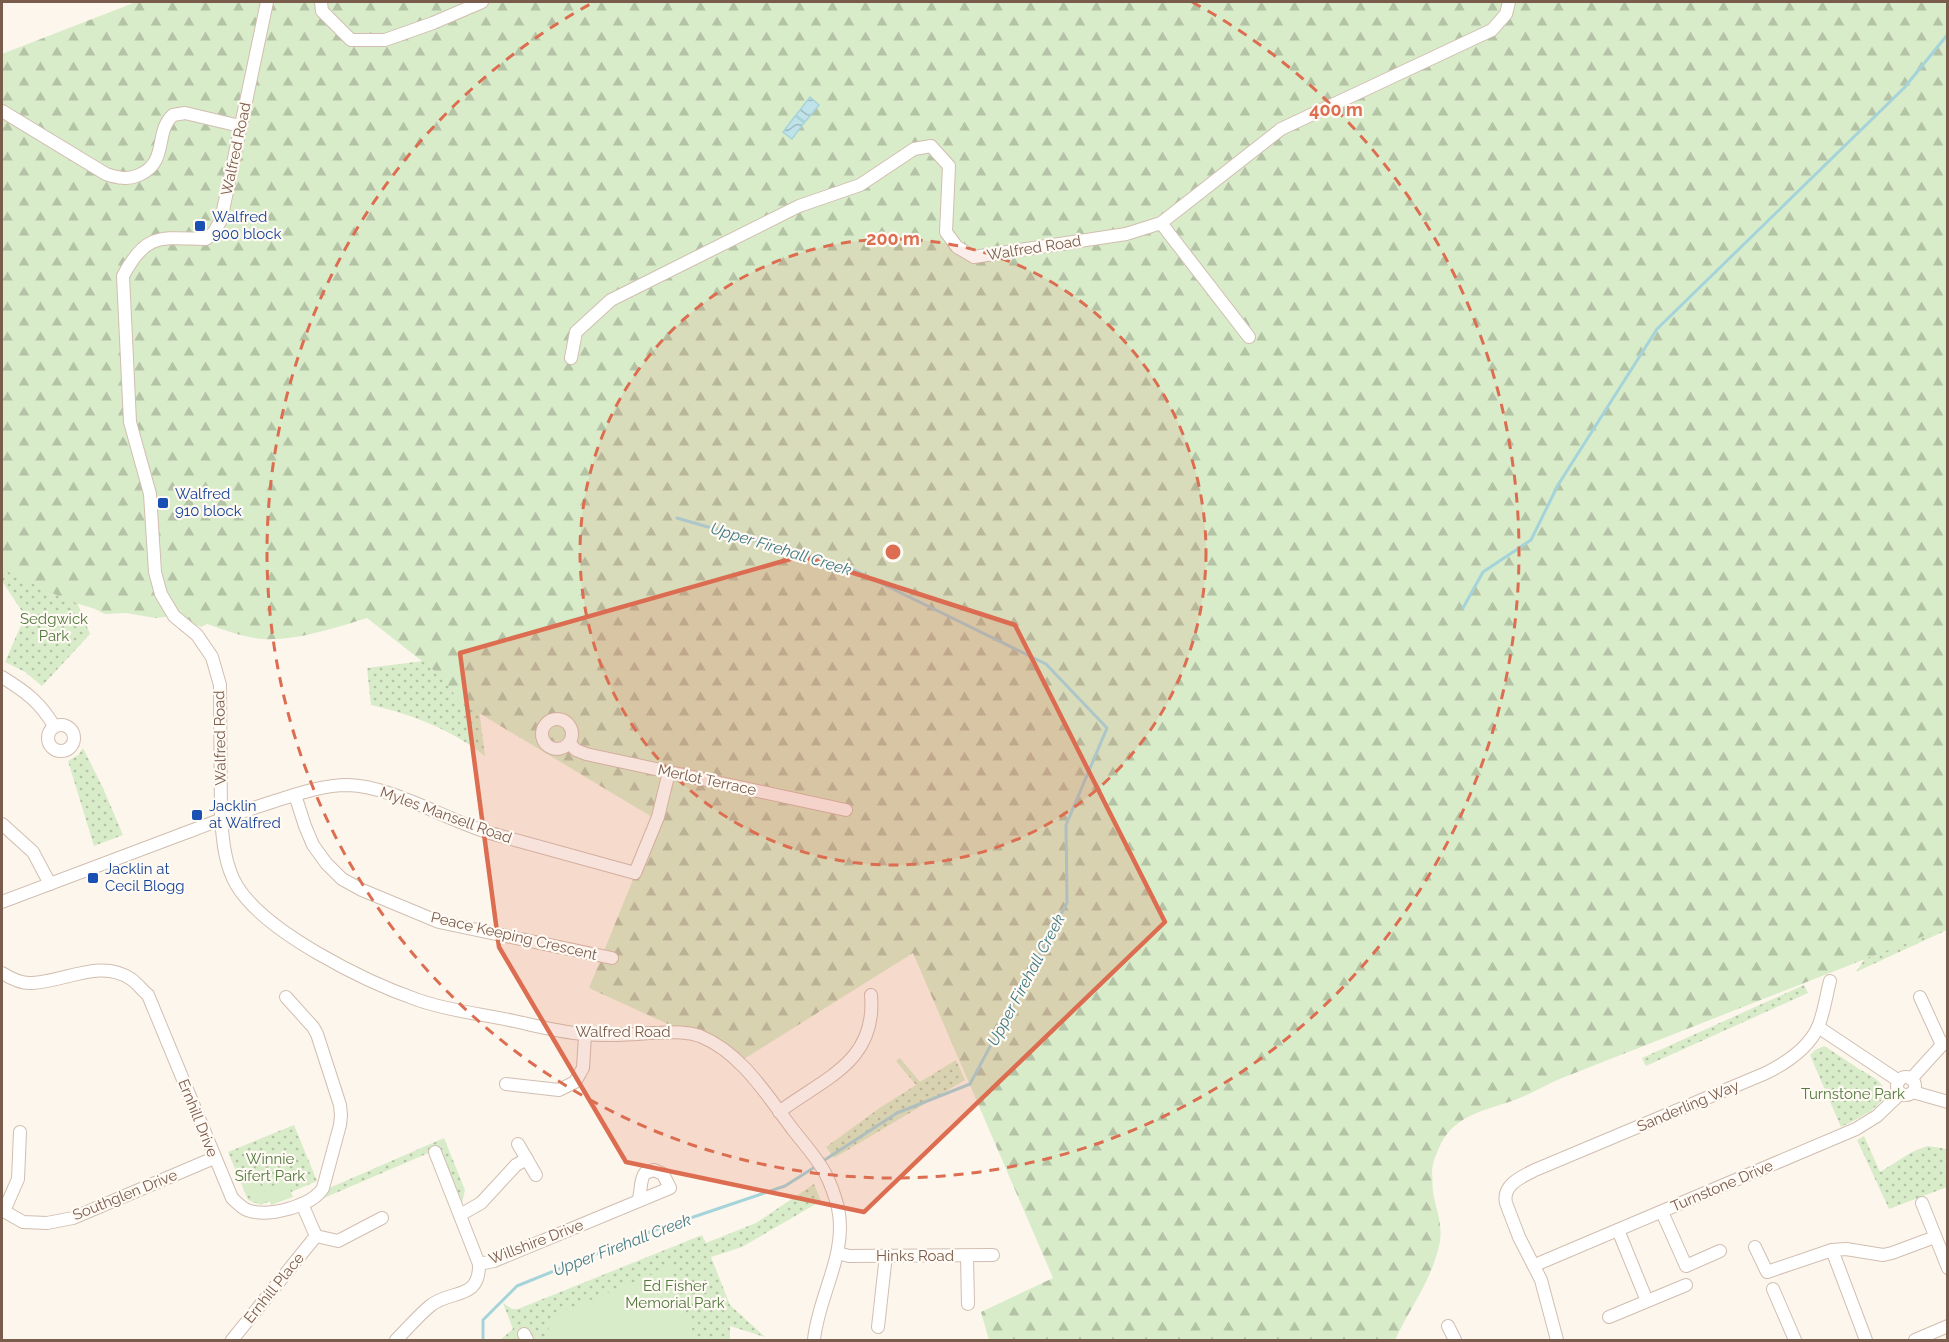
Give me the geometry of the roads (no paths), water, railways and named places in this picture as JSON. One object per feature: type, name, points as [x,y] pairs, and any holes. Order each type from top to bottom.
[{"type":"street","name":"Walfred Road","points":[[267,2],[220,220],[214,232],[206,239],[162,238],[145,246],[133,257],[123,276],[130,422],[150,494],[155,572],[161,594],[174,616],[197,635],[213,657],[220,685],[221,819],[230,870],[237,886],[247,899],[276,926],[330,960],[385,987],[434,1005],[585,1035],[677,1032],[699,1036],[723,1049],[745,1069],[824,1171],[831,1185],[840,1224],[838,1253],[818,1317],[814,1341]]},
{"type":"street","points":[[321,2],[322,11],[351,40],[385,40],[482,2]]},
{"type":"street","name":"Walfred Road","points":[[571,358],[576,332],[610,300],[799,206],[860,184],[914,149],[931,146],[948,165],[946,232],[957,247],[974,257],[1126,234],[1161,223],[1281,129],[1492,30],[1506,14],[1509,2]]},
{"type":"street","points":[[2,111],[106,174],[117,178],[141,174],[155,163],[166,124],[173,115],[185,113],[240,126]]},
{"type":"street","points":[[1161,223],[1249,337]]},
{"type":"street","points":[[2,677],[36,701],[45,710],[54,726]]},
{"type":"street","name":"Merlot Terrace","points":[[570,744],[576,750],[586,754],[846,810]]},
{"type":"street","name":"Myles Mansell Road","points":[[2,902],[221,819],[295,795],[325,787],[348,785],[372,788],[394,795],[470,827],[635,873],[658,817],[669,772]]},
{"type":"street","name":"Peace Keeping Crescent","points":[[295,795],[313,845],[342,879],[362,890],[439,922],[612,958]]},
{"type":"street","points":[[2,824],[33,852],[50,884]]},
{"type":"street","name":"Ernhill Drive","points":[[2,973],[11,979],[30,984],[88,971],[113,971],[131,979],[148,995],[232,1198],[247,1210],[265,1213],[278,1212],[314,1199],[323,1188],[341,1115],[340,1105],[317,1034],[286,997]]},
{"type":"street","name":"Sanderling Way","points":[[1535,1265],[1519,1237],[1506,1203],[1506,1191],[1513,1183],[1535,1170],[1774,1069],[1795,1055],[1818,1027],[1830,981]]},
{"type":"street","points":[[779,1112],[839,1071],[854,1055],[864,1040],[869,1024],[872,1007],[870,995]]},
{"type":"street","points":[[1920,997],[1945,1044]]},
{"type":"street","points":[[1818,1027],[1906,1086],[1947,1102]]},
{"type":"street","points":[[506,1084],[559,1090],[575,1082],[583,1068],[585,1035]]},
{"type":"street","name":"Turnstone Drive","points":[[1535,1265],[1856,1129],[1877,1116],[1945,1044]]},
{"type":"street","points":[[3,1210],[18,1179],[20,1132]]},
{"type":"street","points":[[518,1144],[536,1175]]},
{"type":"street","points":[[435,1152],[479,1264]]},
{"type":"street","name":"Southglen Drive","points":[[3,1210],[23,1222],[47,1223],[73,1218],[214,1158]]},
{"type":"street","points":[[460,1215],[481,1203],[516,1165],[526,1159]]},
{"type":"street","name":"Willshire Drive","points":[[396,1341],[432,1304],[471,1289],[479,1274],[479,1264],[494,1261],[638,1201]]},
{"type":"street","points":[[1922,1203],[1947,1268]]},
{"type":"street","points":[[302,1204],[316,1236],[338,1241],[382,1218]]},
{"type":"street","points":[[1662,1212],[1686,1266],[1720,1251]]},
{"type":"street","points":[[1618,1230],[1647,1301]]},
{"type":"street","name":"Ernhill Place","points":[[232,1341],[316,1236]]},
{"type":"street","points":[[1755,1247],[1767,1272],[1832,1250],[1846,1249],[1883,1255],[1935,1237]]},
{"type":"street","points":[[1832,1250],[1866,1341]]},
{"type":"street","name":"Hinks Road","points":[[838,1253],[849,1256],[993,1255]]},
{"type":"street","points":[[878,1327],[886,1255]]},
{"type":"street","points":[[967,1256],[968,1304]]},
{"type":"street","points":[[1535,1265],[1544,1289],[1557,1341]]},
{"type":"street","points":[[1609,1317],[1686,1285]]},
{"type":"street","points":[[1773,1289],[1795,1341]]},
{"type":"street","points":[[1449,1326],[1455,1341]]},
{"type":"street","points":[[1915,1341],[1947,1326]]},
{"type":"water","points":[[810,97],[819,105],[805,122],[796,115]]},
{"type":"water","points":[[795,116],[804,123],[792,139],[783,132]]},
{"type":"waterway","points":[[1463,608],[1483,572],[1531,540],[1558,485],[1657,329],[1904,88],[1948,34]]},
{"type":"waterway","name":"Upper Firehall Creek","points":[[677,518],[850,568],[1046,664],[1107,728],[1066,825],[1067,903],[970,1084],[897,1113],[823,1161]]},
{"type":"waterway","name":"Upper Firehall Creek","points":[[483,1340],[483,1320],[517,1286],[655,1230],[785,1186],[818,1165]]},
{"type":"place","name":"Walfred 900 block","points":[[200,226]]},
{"type":"place","name":"Walfred 910 block","points":[[163,503]]},
{"type":"place","name":"Jacklin at Walfred","points":[[197,815]]},
{"type":"place","name":"Jacklin at Cecil Blogg","points":[[93,878]]},
{"type":"park label","name":"Sedgwick Park","points":[[54,628]]},
{"type":"park label","name":"Turnstone Park","points":[[1853,1094]]},
{"type":"park label","name":"Winnie Sifert Park","points":[[270,1168]]},
{"type":"park label","name":"Ed Fisher Memorial Park","points":[[675,1294]]}]
